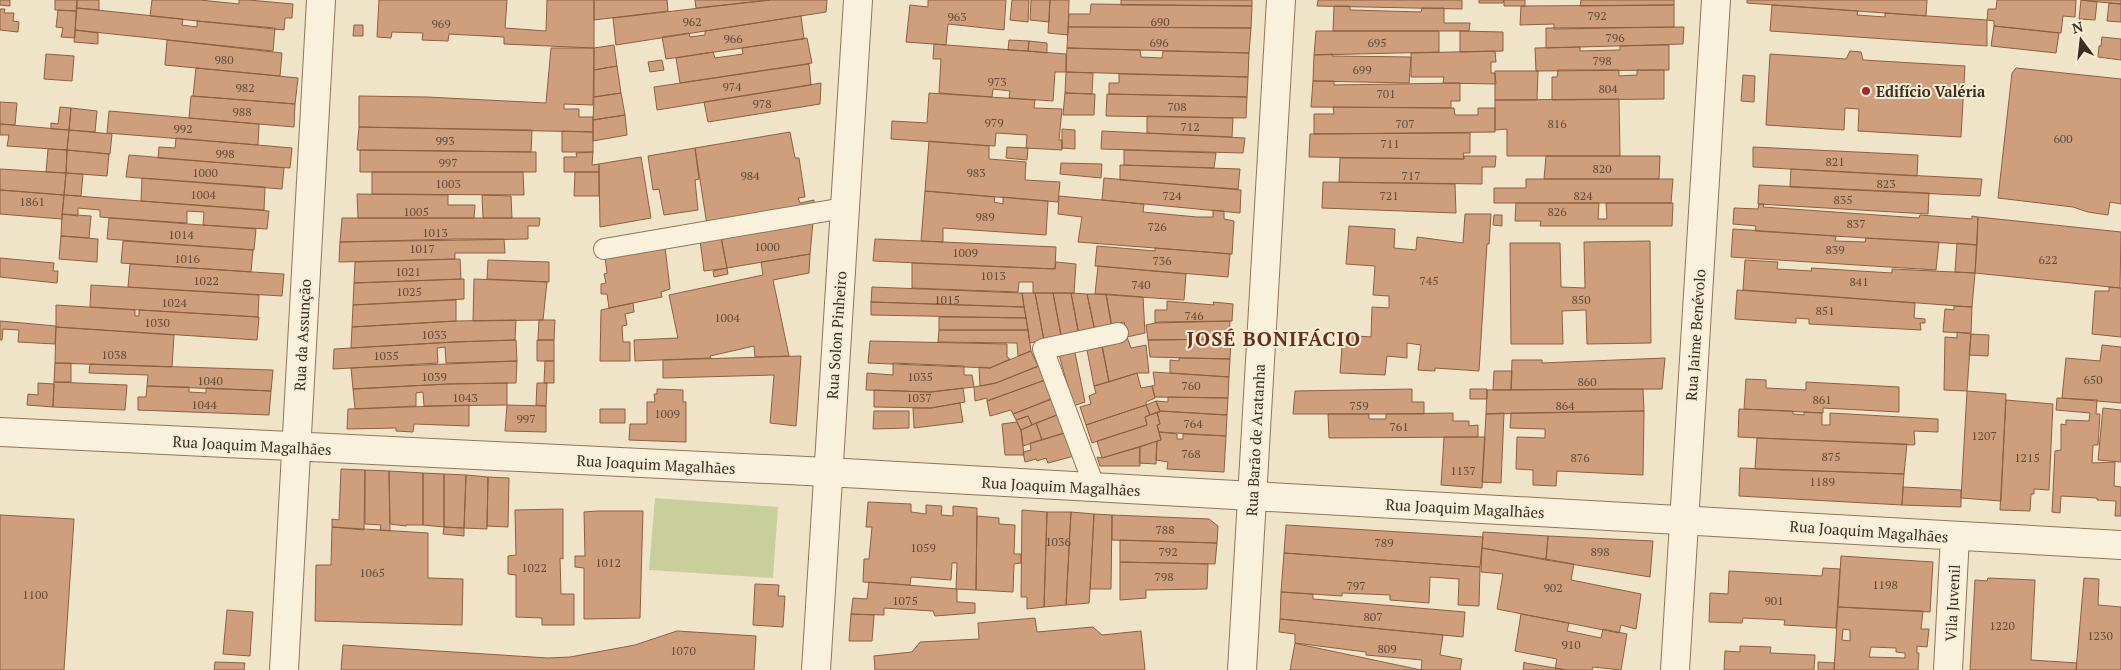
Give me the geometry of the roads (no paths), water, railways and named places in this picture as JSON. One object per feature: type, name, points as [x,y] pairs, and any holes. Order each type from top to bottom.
[{"type":"street","name":"Rua da Assunção","points":[[284,670],[321,0]]},
{"type":"street","name":"Rua Solon Pinheiro","points":[[816,670],[858,0]]},
{"type":"street","name":"Rua Barão de Aratanha","points":[[1242,670],[1281,0]]},
{"type":"street","name":"Rua Jaime Benévolo","points":[[1674,670],[1716,0]]},
{"type":"street","name":"Rua Joaquim Magalhães","points":[[0,432],[296,448],[827,472],[2121,545]]},
{"type":"street","name":"Vila Juvenil","points":[[1948,670],[1955,536]]},
{"type":"lane","points":[[604,249],[844,208]]},
{"type":"lane","points":[[1095,488],[1043,349],[1118,333]]},
{"type":"place","name":"Edifício Valéria","points":[[1866,91]]},
{"type":"district","name":"JOSÉ BONIFÁCIO","points":[[1274,338]]}]
